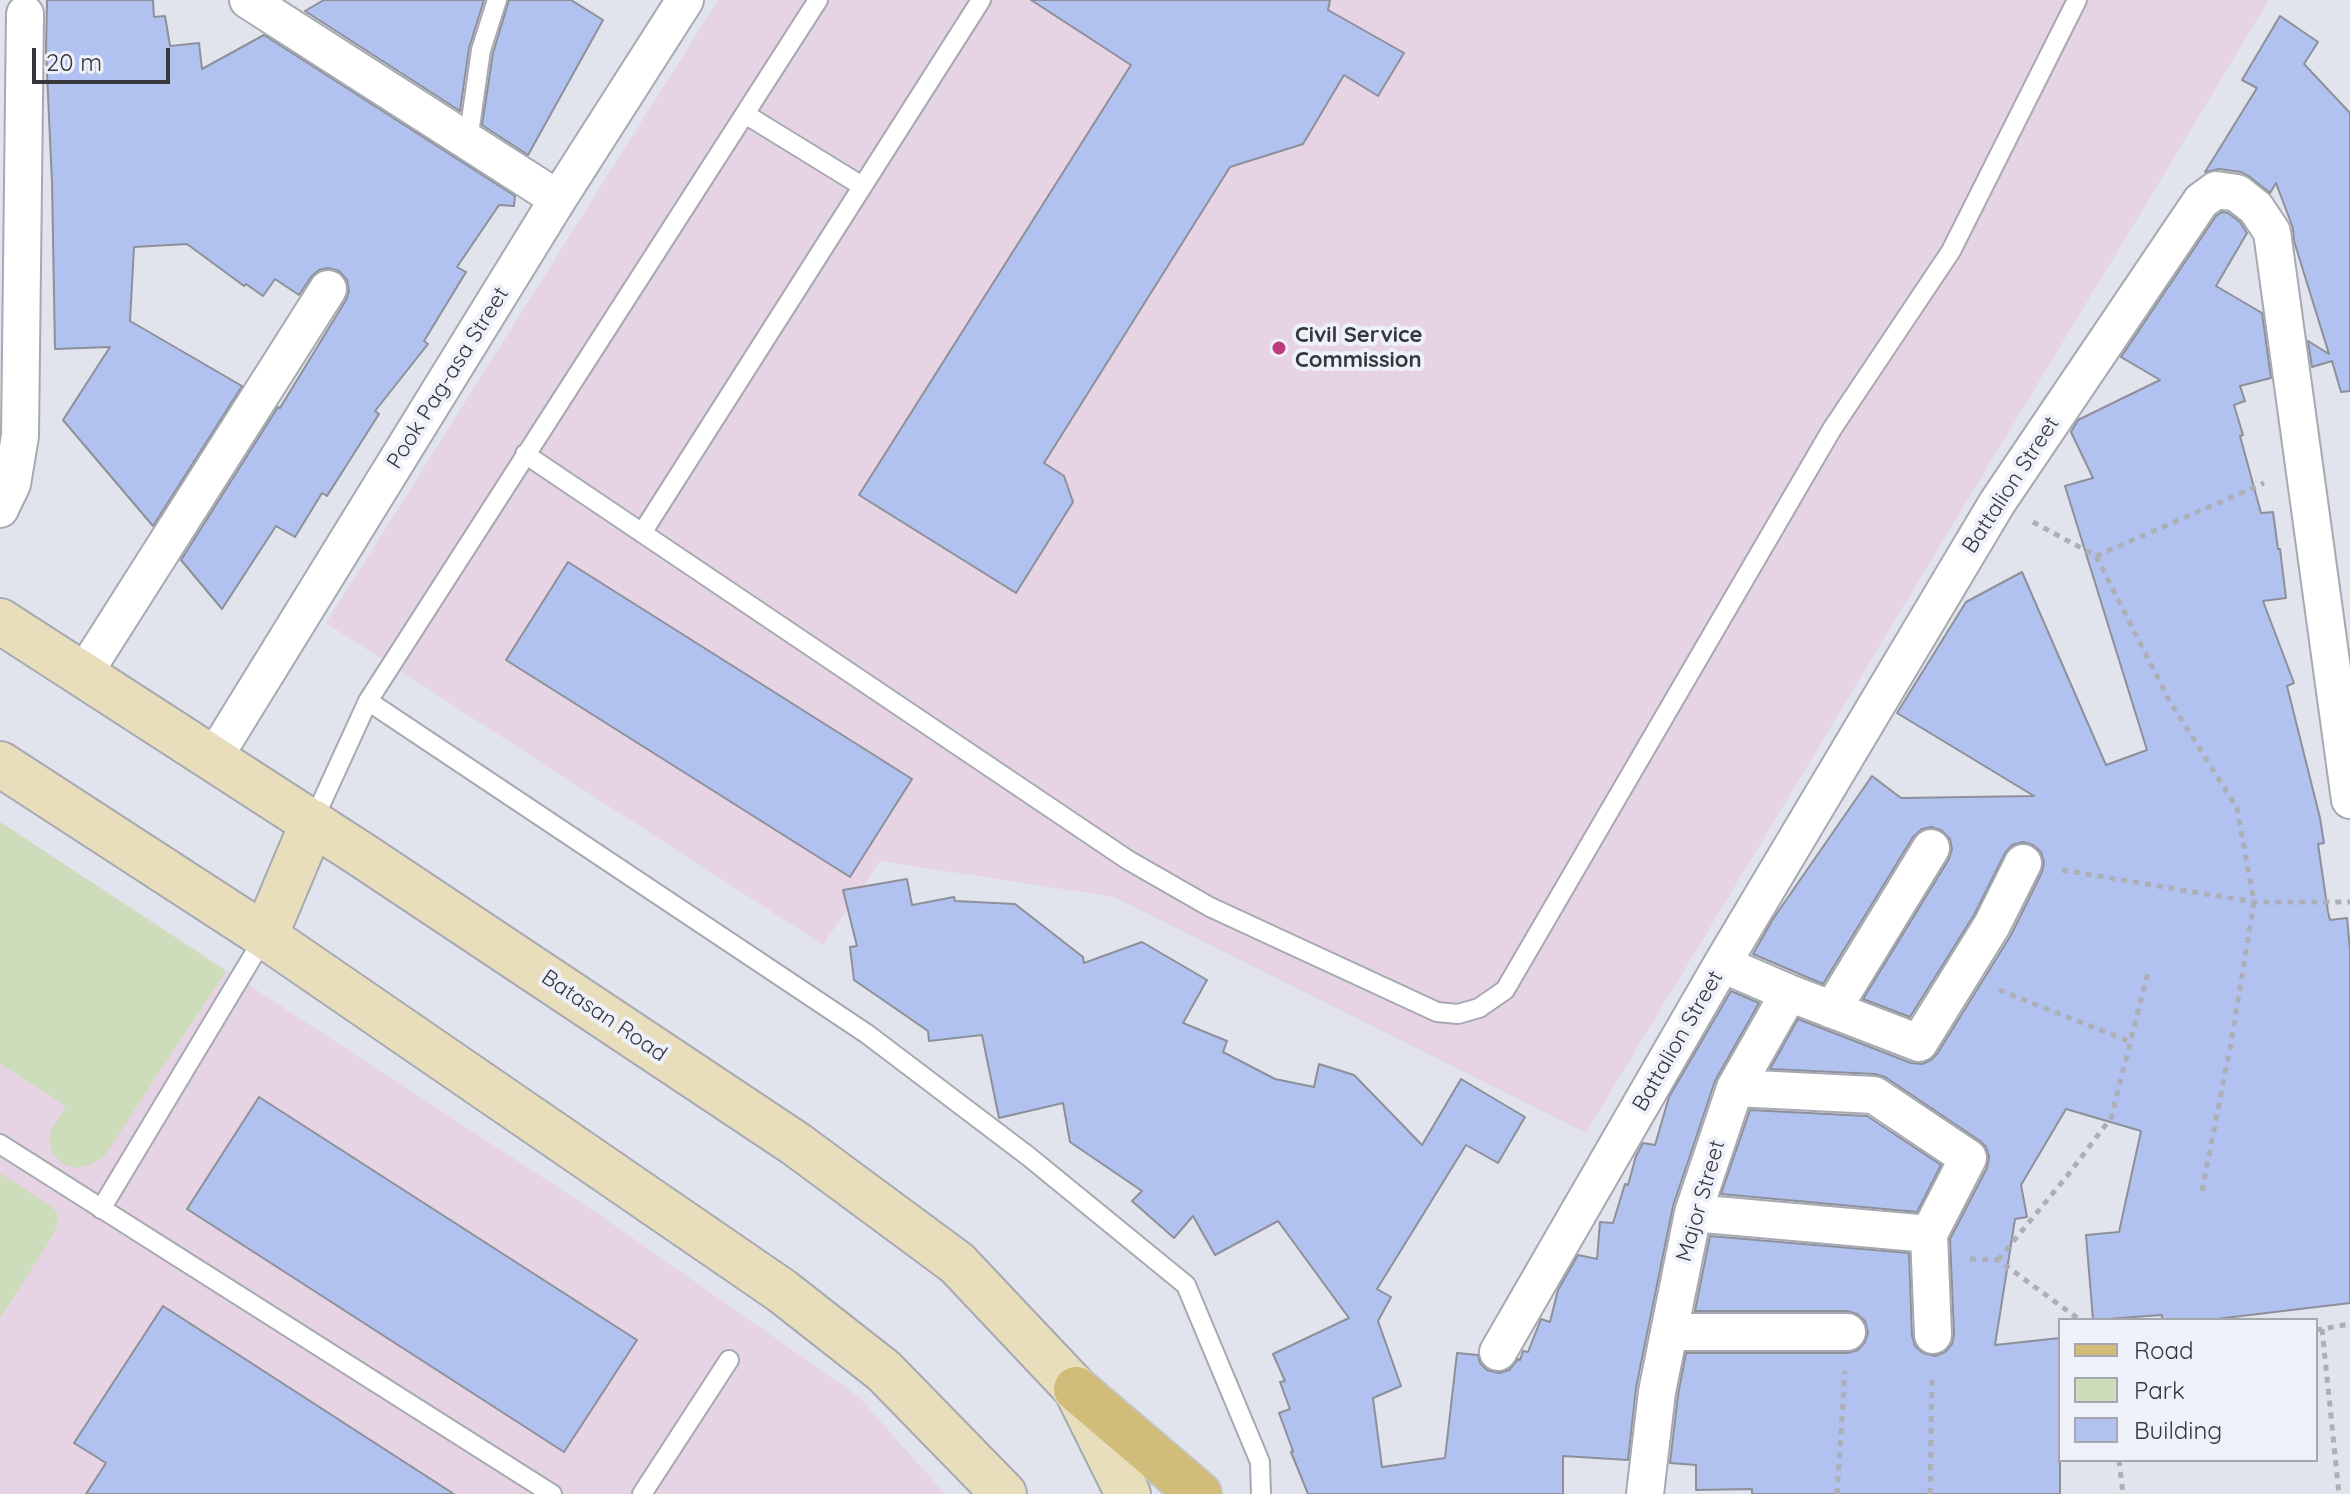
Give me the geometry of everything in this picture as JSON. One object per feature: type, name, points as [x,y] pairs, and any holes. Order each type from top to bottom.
[{"type":"main road","name":"Batasan Road","points":[[0,621],[313,822],[796,1144],[957,1263],[1076,1389],[1128,1494]]},
{"type":"main road","points":[[0,764],[265,936],[782,1291],[884,1371],[1004,1494]]},
{"type":"main road","points":[[265,936],[313,822]]},
{"type":"main road","points":[[1076,1389],[1199,1494]]},
{"type":"street","points":[[248,0],[558,199]]},
{"type":"street","name":"Pook Pag-asa Street","points":[[213,759],[558,199],[685,0]]},
{"type":"street","points":[[0,509],[12,484],[20,436],[25,14]]},
{"type":"street","name":"Battalion Street","points":[[1498,1352],[1722,964],[1997,503],[2201,201],[2216,190],[2237,193],[2256,208],[2272,232],[2350,800]]},
{"type":"street","points":[[83,675],[328,289]]},
{"type":"street","points":[[1832,1010],[1931,848]]},
{"type":"street","points":[[1722,964],[1919,1043],[1992,925],[2023,863]]},
{"type":"street","name":"Major Street","points":[[1645,1494],[1657,1392],[1693,1213],[1735,1088],[1789,993]]},
{"type":"street","points":[[1735,1088],[1874,1095],[1968,1158],[1929,1245],[1933,1335]]},
{"type":"street","points":[[1693,1213],[1929,1245]]},
{"type":"street","points":[[1669,1332],[1847,1332]]},
{"type":"lane","points":[[468,141],[481,50],[497,0]]},
{"type":"lane","points":[[313,822],[368,701],[818,0]]},
{"type":"lane","points":[[642,533],[981,0]]},
{"type":"lane","points":[[525,454],[1141,868],[1210,907],[1437,1012],[1458,1014],[1479,1008],[1505,990],[1832,429],[1951,251],[2077,0]]},
{"type":"lane","points":[[745,114],[862,186]]},
{"type":"lane","points":[[368,701],[867,1034],[1028,1156],[1186,1285],[1260,1462],[1261,1494]]},
{"type":"lane","points":[[101,1209],[265,936]]},
{"type":"lane","points":[[0,1144],[552,1494]]},
{"type":"lane","points":[[642,1494],[729,1360]]},
{"type":"path","points":[[2096,556],[2304,466]]},
{"type":"path","points":[[1997,503],[2096,556],[2169,700],[2237,808],[2254,902],[2202,1191]]},
{"type":"path","points":[[2023,863],[2254,902],[2350,902]]},
{"type":"path","points":[[1998,1260],[2111,1118],[2149,968]]},
{"type":"path","points":[[1929,1245],[1998,1260],[2077,1318]]},
{"type":"path","points":[[2339,1494],[2319,1329],[2350,1324]]},
{"type":"path","points":[[1837,1494],[1847,1332]]},
{"type":"path","points":[[1930,1494],[1933,1335]]},
{"type":"path","points":[[2119,1462],[2123,1494]]},
{"type":"shaded area","name":"Civil Service Commission","points":[[718,0],[2269,0],[1586,1133],[1114,897],[880,861],[823,945],[326,623]]},
{"type":"shaded area","points":[[0,822],[594,1211],[858,1396],[945,1494],[0,1494]]},
{"type":"green space","points":[[0,822],[226,971],[103,1158],[77,1168],[63,1164],[53,1154],[49,1142],[51,1130],[66,1106],[0,1064]]},
{"type":"green space","points":[[0,1173],[49,1205],[57,1212],[58,1221],[54,1234],[0,1318]]},
{"type":"building","points":[[47,0],[153,0],[154,17],[165,16],[170,46],[199,43],[202,69],[264,35],[515,196],[514,206],[499,205],[457,267],[466,272],[424,341],[428,344],[375,411],[379,414],[327,496],[322,493],[295,537],[276,526],[222,609],[181,560],[346,300],[349,291],[347,280],[339,271],[328,268],[319,270],[311,277],[299,295],[275,279],[263,296],[246,284],[244,286],[187,244],[134,247],[130,321],[242,386],[153,526],[63,420],[110,347],[55,349]]},
{"type":"building","points":[[324,0],[484,0],[469,48],[460,111],[305,11]]},
{"type":"building","points":[[509,0],[571,0],[603,20],[528,155],[482,125],[493,53]]},
{"type":"building","points":[[1031,0],[1330,0],[1328,10],[1404,53],[1378,96],[1344,75],[1303,144],[1230,167],[1044,463],[1064,476],[1073,502],[1016,593],[859,495],[1131,65]]},
{"type":"building","points":[[2280,16],[2318,42],[2304,64],[2350,113],[2350,391],[2341,392],[2332,361],[2312,367],[2308,341],[2329,354],[2294,241],[2293,228],[2276,183],[2270,193],[2241,172],[2219,169],[2205,172],[2257,88],[2242,80]]},
{"type":"building","points":[[2222,212],[2228,213],[2240,222],[2247,233],[2216,286],[2262,313],[2271,378],[2240,386],[2245,401],[2234,405],[2261,513],[2273,512],[2280,549],[2286,598],[2263,601],[2294,683],[2287,686],[2320,818],[2324,843],[2318,844],[2328,912],[2330,920],[2347,918],[2350,950],[2350,1303],[2225,1318],[2162,1318],[2162,1315],[2093,1318],[2086,1235],[2119,1232],[2141,1131],[2066,1109],[2021,1185],[2027,1217],[2015,1219],[1995,1345],[2058,1338],[2060,1494],[1752,1494],[1752,1489],[1696,1490],[1696,1465],[1670,1463],[1686,1353],[1847,1353],[1858,1350],[1868,1333],[1865,1321],[1847,1311],[1695,1311],[1710,1236],[1909,1253],[1915,1346],[1923,1353],[1935,1356],[1945,1352],[1952,1344],[1950,1239],[1987,1168],[1989,1157],[1986,1147],[1885,1077],[1770,1069],[1798,1019],[1911,1063],[1922,1064],[1931,1060],[2011,935],[2042,872],[2044,863],[2041,852],[2023,842],[2012,845],[2005,853],[1974,915],[1910,1017],[1863,999],[1949,859],[1952,849],[1950,839],[1941,830],[1931,827],[1922,829],[1913,837],[1823,984],[1753,954],[1773,919],[1872,776],[1901,798],[2034,796],[1897,713],[1966,602],[2022,572],[2106,765],[2147,750],[2065,486],[2093,478],[2071,432],[2078,420],[2160,380],[2121,357],[2216,216]]},
{"type":"building","points":[[568,562],[912,779],[850,877],[506,660]]},
{"type":"building","points":[[907,879],[912,905],[954,897],[955,901],[1015,904],[1083,957],[1084,963],[1142,942],[1207,980],[1183,1023],[1227,1041],[1223,1052],[1275,1079],[1314,1087],[1319,1064],[1354,1075],[1422,1145],[1461,1079],[1525,1117],[1498,1163],[1466,1145],[1377,1289],[1391,1297],[1378,1321],[1401,1386],[1373,1398],[1382,1467],[1445,1458],[1457,1353],[1478,1355],[1480,1363],[1487,1370],[1499,1373],[1509,1370],[1520,1360],[1523,1351],[1528,1352],[1541,1319],[1550,1322],[1558,1290],[1578,1255],[1597,1259],[1600,1222],[1613,1223],[1636,1156],[1643,1143],[1655,1145],[1669,1097],[1731,991],[1759,1003],[1715,1081],[1673,1206],[1636,1388],[1628,1460],[1563,1456],[1563,1494],[1308,1494],[1279,1413],[1290,1409],[1280,1382],[1285,1381],[1273,1354],[1349,1318],[1278,1221],[1215,1255],[1193,1216],[1174,1238],[1132,1201],[1142,1191],[1070,1142],[1063,1103],[999,1118],[982,1035],[929,1041],[928,1031],[854,980],[850,947],[857,946],[843,890]]},
{"type":"building","points":[[259,1097],[637,1340],[564,1452],[187,1209]]},
{"type":"building","points":[[1750,1110],[1867,1116],[1941,1165],[1917,1212],[1721,1194]]},
{"type":"building","points":[[163,1306],[454,1494],[86,1494],[106,1463],[74,1443]]},
{"type":"place","name":"Civil Service Commission","points":[[1279,348]]}]
